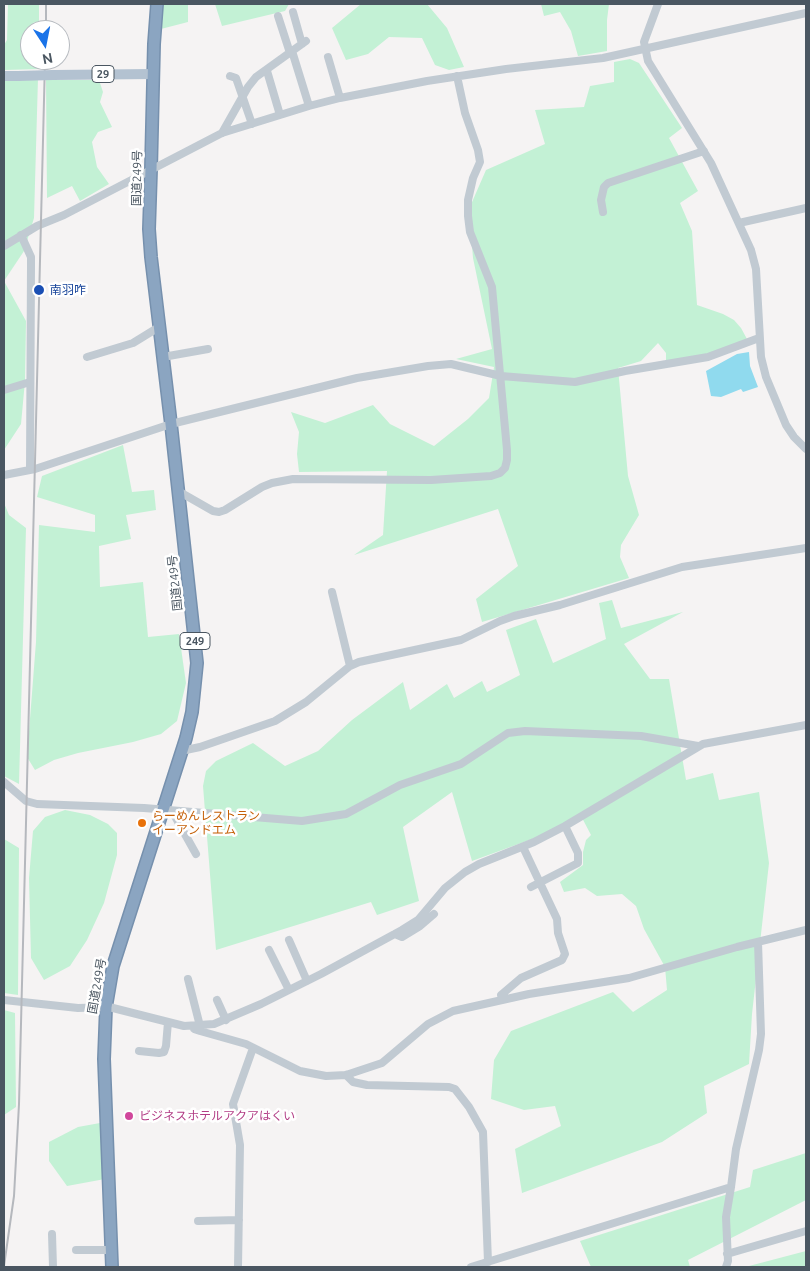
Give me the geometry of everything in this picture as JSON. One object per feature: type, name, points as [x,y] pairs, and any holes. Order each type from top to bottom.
[{"type":"highway","name":"国道249号","points":[[112,1267],[104,1059],[106,1007],[113,966],[168,810],[192,712],[197,663],[149,229],[153,74],[157,4]]},
{"type":"main road","name":"29","points":[[4,76],[153,74]]},
{"type":"street","points":[[658,4],[644,42],[648,61],[704,151],[751,250],[756,269],[761,356],[766,378],[790,431],[806,449]]},
{"type":"street","points":[[222,133],[256,77],[267,71],[304,42],[293,12]]},
{"type":"street","points":[[4,246],[37,226],[64,215],[222,133],[309,106],[340,98],[457,76],[603,58],[806,13]]},
{"type":"street","points":[[278,16],[309,106]]},
{"type":"street","points":[[328,57],[340,98]]},
{"type":"street","points":[[267,71],[280,115]]},
{"type":"street","points":[[230,76],[236,78],[252,124]]},
{"type":"street","points":[[178,491],[213,511],[219,512],[272,483],[293,480],[431,480],[496,475],[504,470],[507,460],[502,376],[492,287],[470,232],[468,200],[473,178],[480,162],[478,150],[465,113],[457,76]]},
{"type":"street","points":[[603,212],[601,200],[604,187],[608,183],[704,151]]},
{"type":"street","points":[[739,223],[806,208]]},
{"type":"street","points":[[21,235],[31,257],[30,470]]},
{"type":"street","points":[[87,357],[133,342],[159,327]]},
{"type":"street","points":[[4,475],[30,470],[171,424],[356,378],[451,364],[502,376],[575,382],[708,357],[760,338]]},
{"type":"street","points":[[162,357],[208,349]]},
{"type":"street","points":[[4,390],[30,382]]},
{"type":"street","points":[[181,751],[200,747],[275,721],[306,702],[350,666],[359,662],[462,640],[514,616],[560,605],[682,566],[806,548]]},
{"type":"street","points":[[332,592],[350,666]]},
{"type":"street","points":[[4,1000],[78,1008],[106,1007],[168,1022],[197,1026],[226,1020],[307,981],[395,934],[418,920],[445,888],[465,872],[479,864],[523,847],[565,826],[643,781],[698,746],[708,742],[806,725]]},
{"type":"street","points":[[4,782],[26,801],[37,804],[168,810],[302,821],[346,814],[400,785],[461,764],[499,737],[516,731],[641,736],[698,746]]},
{"type":"street","points":[[168,810],[196,854]]},
{"type":"street","points":[[531,887],[578,863],[578,854],[565,826]]},
{"type":"street","points":[[502,999],[501,996],[522,978],[562,960],[565,954],[558,933],[557,919],[523,847]]},
{"type":"street","points":[[395,934],[402,937],[420,926],[434,914]]},
{"type":"street","points":[[188,979],[197,1026],[194,1028],[253,1048],[300,1071],[326,1076],[346,1076],[382,1063],[428,1024],[461,1009],[502,999],[629,978],[806,930]]},
{"type":"street","points":[[289,940],[307,981]]},
{"type":"street","points":[[726,1267],[726,1218],[736,1149],[761,1034],[758,942]]},
{"type":"street","points":[[269,950],[289,990]]},
{"type":"street","points":[[217,1000],[226,1020]]},
{"type":"street","points":[[139,1051],[164,1052],[168,1022]]},
{"type":"street","points":[[238,1267],[240,1145],[233,1104],[253,1048]]},
{"type":"street","points":[[346,1076],[353,1082],[367,1085],[449,1087],[455,1089],[469,1107],[483,1132],[488,1262]]},
{"type":"street","points":[[471,1267],[731,1187]]},
{"type":"street","points":[[198,1221],[239,1220]]},
{"type":"street","points":[[727,1254],[806,1231]]},
{"type":"street","points":[[52,1234],[53,1267]]},
{"type":"street","points":[[76,1250],[111,1250]]},
{"type":"green space","points":[[8,4],[39,4],[39,20],[20,20],[20,70],[4,70],[4,45],[7,40]]},
{"type":"green space","points":[[161,4],[188,4],[188,22],[157,30]]},
{"type":"green space","points":[[215,4],[289,4],[285,11],[222,26]]},
{"type":"green space","points":[[361,4],[427,4],[447,28],[464,67],[449,70],[435,65],[422,38],[389,37],[368,54],[346,60],[332,28]]},
{"type":"green space","points":[[541,4],[609,4],[607,51],[578,56],[571,31],[560,12],[544,16]]},
{"type":"green space","points":[[630,59],[639,63],[682,128],[669,138],[698,191],[680,203],[692,231],[697,305],[734,320],[747,339],[707,355],[666,362],[666,353],[658,343],[641,361],[618,368],[628,476],[639,515],[621,545],[620,557],[629,578],[482,622],[476,599],[518,566],[498,509],[354,555],[383,535],[387,471],[299,472],[297,454],[299,432],[291,412],[325,423],[373,405],[390,424],[434,446],[468,419],[489,398],[494,367],[456,359],[492,349],[473,258],[469,209],[486,170],[545,144],[535,110],[584,107],[590,86],[614,82],[614,62]]},
{"type":"green space","points":[[4,78],[38,78],[34,218],[24,251],[4,281]]},
{"type":"green space","points":[[46,80],[99,80],[103,92],[100,102],[112,127],[98,132],[92,142],[97,167],[109,184],[80,201],[72,186],[47,198]]},
{"type":"green space","points":[[4,281],[26,321],[25,381],[21,424],[4,450]]},
{"type":"green space","points":[[123,445],[132,492],[154,490],[156,510],[126,515],[131,539],[99,546],[100,587],[143,582],[148,637],[179,634],[186,683],[177,721],[161,734],[133,742],[78,753],[54,760],[35,770],[27,757],[36,642],[39,525],[95,532],[95,515],[37,497],[42,476]]},
{"type":"green space","points":[[4,503],[9,515],[26,528],[19,784],[4,776]]},
{"type":"green space","points":[[612,600],[621,628],[683,612],[624,644],[650,679],[669,679],[686,780],[713,773],[719,800],[759,792],[769,863],[752,1014],[749,1064],[704,1086],[707,1113],[662,1142],[522,1193],[515,1149],[561,1126],[555,1106],[524,1110],[491,1099],[494,1060],[511,1031],[613,992],[633,1012],[667,990],[665,967],[644,929],[636,906],[622,894],[597,896],[585,888],[564,892],[560,882],[583,865],[583,852],[586,840],[591,835],[580,814],[543,835],[472,861],[452,792],[403,827],[419,901],[377,915],[371,902],[216,950],[203,786],[206,771],[216,761],[253,743],[285,766],[318,751],[352,720],[403,682],[410,710],[447,684],[454,698],[482,681],[487,692],[520,675],[506,630],[536,619],[553,663],[606,639],[599,603]]},
{"type":"green space","points":[[65,810],[90,815],[108,824],[117,833],[117,855],[104,903],[87,940],[70,966],[44,980],[31,958],[29,878],[33,831],[45,817]]},
{"type":"green space","points":[[4,839],[19,848],[18,995],[4,993]]},
{"type":"green space","points":[[4,1010],[15,1013],[16,1107],[4,1115]]},
{"type":"green space","points":[[100,1123],[105,1179],[67,1186],[49,1161],[49,1142],[78,1127]]},
{"type":"green space","points":[[806,1153],[806,1200],[688,1260],[690,1267],[591,1267],[580,1241],[750,1187],[753,1170]]},
{"type":"green space","points":[[806,1251],[806,1267],[749,1267],[749,1266]]},
{"type":"water","points":[[749,352],[750,366],[758,387],[743,392],[741,389],[721,397],[711,396],[706,371],[737,354]]},
{"type":"railway","points":[[46,4],[46,20]]},
{"type":"railway","points":[[4,1266],[14,1196],[19,1104],[45,70]]},
{"type":"place","name":"南羽咋","points":[[39,290]]},
{"type":"place","name":"らーめんレストラン イーアンドエム","points":[[142,823]]},
{"type":"place","name":"ビジネスホテルアクアはくい","points":[[129,1116]]}]
